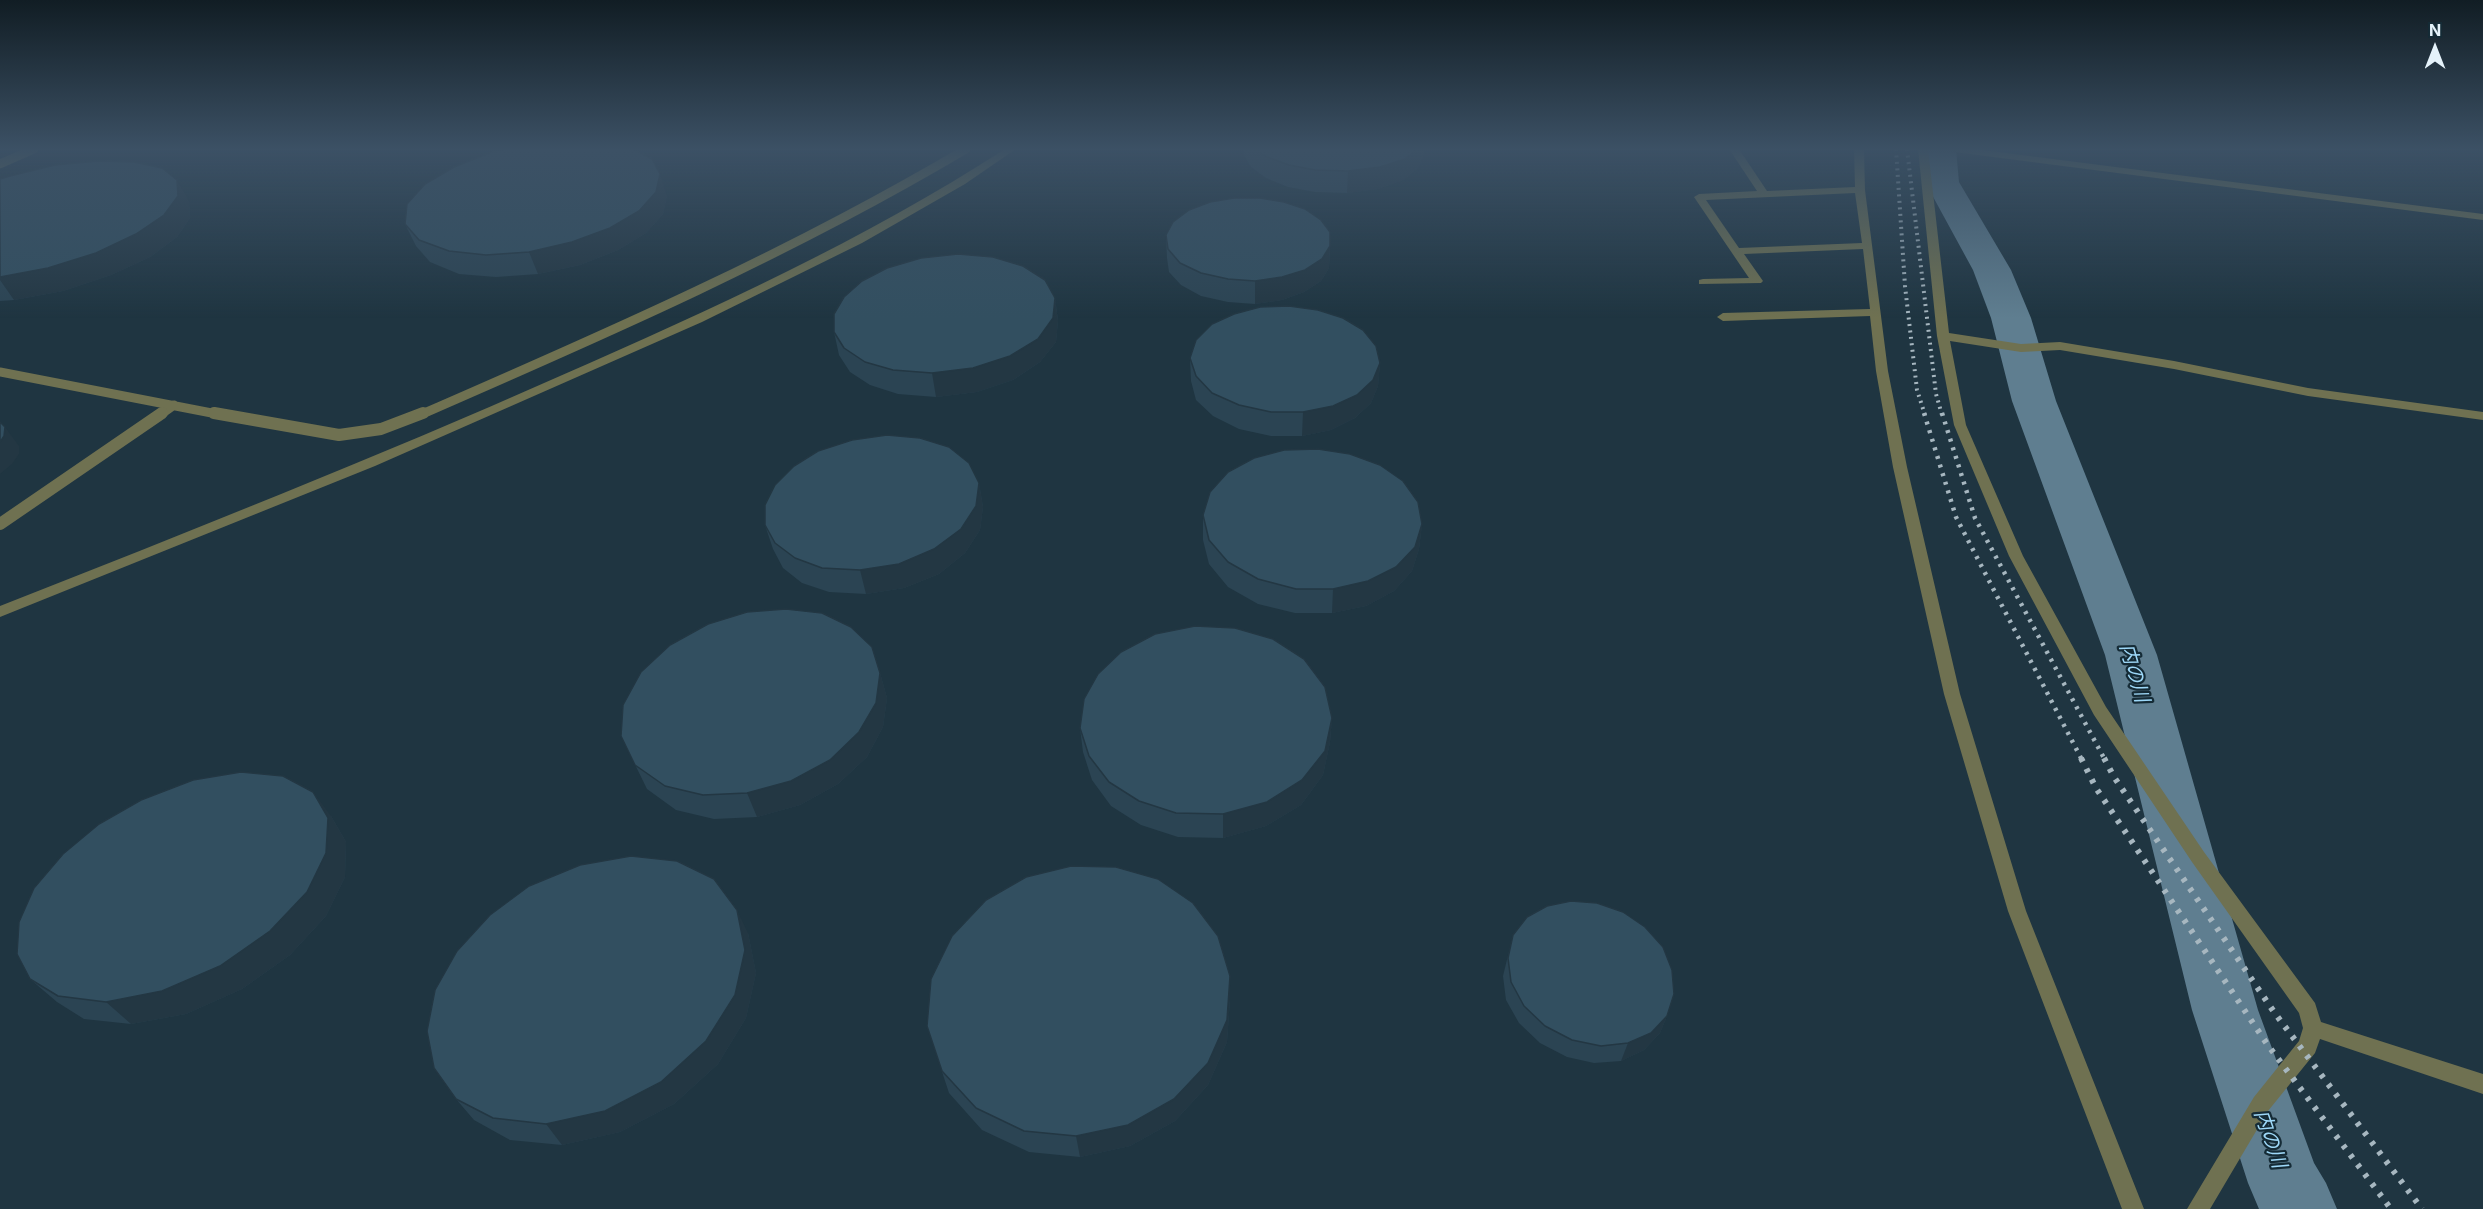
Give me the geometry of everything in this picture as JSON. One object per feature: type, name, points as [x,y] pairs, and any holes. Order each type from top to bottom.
[{"type":"street","points":[[0,612],[432,439],[739,300],[867,235],[919,205]]},
{"type":"street","points":[[1703,282],[1757,281],[1704,205]]},
{"type":"street","points":[[1862,205],[1882,371],[1900,467],[1955,705],[2017,911],[2133,1209]]},
{"type":"street","points":[[1928,205],[1943,336],[1960,424],[2016,556],[2100,711],[2198,857],[2308,1009],[2313,1028],[2308,1046],[2261,1104],[2198,1209]]},
{"type":"street","points":[[2393,205],[2483,217]]},
{"type":"street","points":[[1736,251],[1868,246]]},
{"type":"street","points":[[1723,317],[1876,312]]},
{"type":"street","points":[[1943,336],[2021,348],[2060,346],[2175,365],[2307,392],[2483,416]]},
{"type":"street","points":[[2313,1028],[2483,1084]]},
{"type":"lane","points":[[0,372],[328,435],[350,436],[389,427],[721,282],[868,205]]},
{"type":"lane","points":[[0,524],[174,405]]},
{"type":"building","points":[[0,205],[171,205],[164,215],[136,234],[96,253],[48,268],[0,277]]},
{"type":"building","points":[[407,205],[644,205],[639,211],[610,228],[572,242],[529,252],[486,255],[449,251],[419,240],[405,224]]},
{"type":"building","points":[[1201,205],[1294,205],[1305,209],[1321,220],[1330,232],[1330,246],[1322,259],[1305,270],[1282,277],[1255,281],[1228,279],[1201,273],[1180,263],[1168,249],[1166,235],[1173,222],[1189,210]]},
{"type":"building","points":[[958,254],[993,257],[1023,266],[1045,280],[1055,298],[1053,318],[1038,339],[1010,356],[973,368],[932,373],[893,370],[865,362],[844,348],[834,332],[834,314],[844,297],[862,281],[887,268],[921,258]]},
{"type":"building","points":[[1289,306],[1318,310],[1343,318],[1363,330],[1376,346],[1380,363],[1373,380],[1357,395],[1333,406],[1303,412],[1271,412],[1239,405],[1212,393],[1196,376],[1190,358],[1196,340],[1212,324],[1234,314],[1260,307]]},
{"type":"building","points":[[0,422],[5,427],[4,436],[0,442]]},
{"type":"building","points":[[887,435],[920,438],[949,447],[969,463],[979,483],[976,506],[961,529],[934,549],[899,564],[860,570],[822,568],[795,558],[775,543],[765,525],[765,505],[775,485],[794,466],[818,451],[852,440]]},
{"type":"building","points":[[1318,449],[1350,454],[1380,465],[1403,481],[1418,502],[1422,524],[1415,547],[1396,567],[1368,581],[1333,589],[1296,589],[1258,579],[1228,562],[1209,540],[1203,515],[1210,492],[1228,472],[1254,458],[1284,450]]},
{"type":"building","points":[[786,609],[822,613],[851,627],[872,647],[880,673],[876,703],[859,732],[830,760],[791,781],[747,793],[703,795],[665,786],[635,765],[621,736],[623,705],[641,672],[670,645],[708,624],[747,612]]},
{"type":"building","points":[[1195,626],[1235,628],[1273,639],[1304,659],[1325,687],[1332,718],[1325,751],[1302,780],[1267,802],[1223,814],[1176,813],[1139,801],[1109,782],[1089,756],[1080,728],[1084,699],[1098,674],[1121,652],[1155,634]]},
{"type":"building","points":[[241,772],[283,776],[313,792],[328,818],[326,853],[307,892],[270,931],[220,966],[162,991],[106,1002],[58,996],[30,979],[17,954],[19,922],[34,888],[63,854],[99,824],[141,800],[193,780]]},
{"type":"building","points":[[631,856],[677,861],[714,879],[737,910],[745,950],[735,995],[706,1041],[661,1082],[605,1111],[546,1124],[493,1118],[456,1099],[434,1068],[427,1031],[435,990],[457,951],[490,915],[529,886],[580,865]]},
{"type":"building","points":[[1071,866],[1116,867],[1158,879],[1193,903],[1218,936],[1230,976],[1227,1020],[1208,1063],[1174,1099],[1128,1125],[1076,1136],[1024,1131],[976,1108],[942,1071],[927,1026],[931,979],[952,936],[986,900],[1026,877]]},
{"type":"building","points":[[1571,901],[1597,903],[1623,912],[1645,927],[1663,947],[1672,970],[1674,994],[1667,1016],[1651,1033],[1628,1043],[1601,1046],[1572,1040],[1545,1026],[1524,1006],[1511,982],[1508,958],[1513,935],[1527,917],[1547,906]]},
{"type":"waterway","name":"内の川","points":[[1955,205],[1992,270],[2011,318],[2034,401],[2131,655],[2225,1010],[2285,1183],[2300,1209]]},
{"type":"railway","points":[[1900,205],[1905,286],[1917,390],[1925,415]]},
{"type":"railway","points":[[1914,205],[1936,394],[1942,415]]},
{"type":"railway","points":[[1924,413],[1956,517],[2082,760]]},
{"type":"railway","points":[[1942,413],[1975,518],[2105,760]]},
{"type":"railway","points":[[2104,758],[2114,777],[2274,1012],[2422,1209]]},
{"type":"railway","points":[[2082,760],[2096,788],[2267,1044],[2391,1209]]}]
